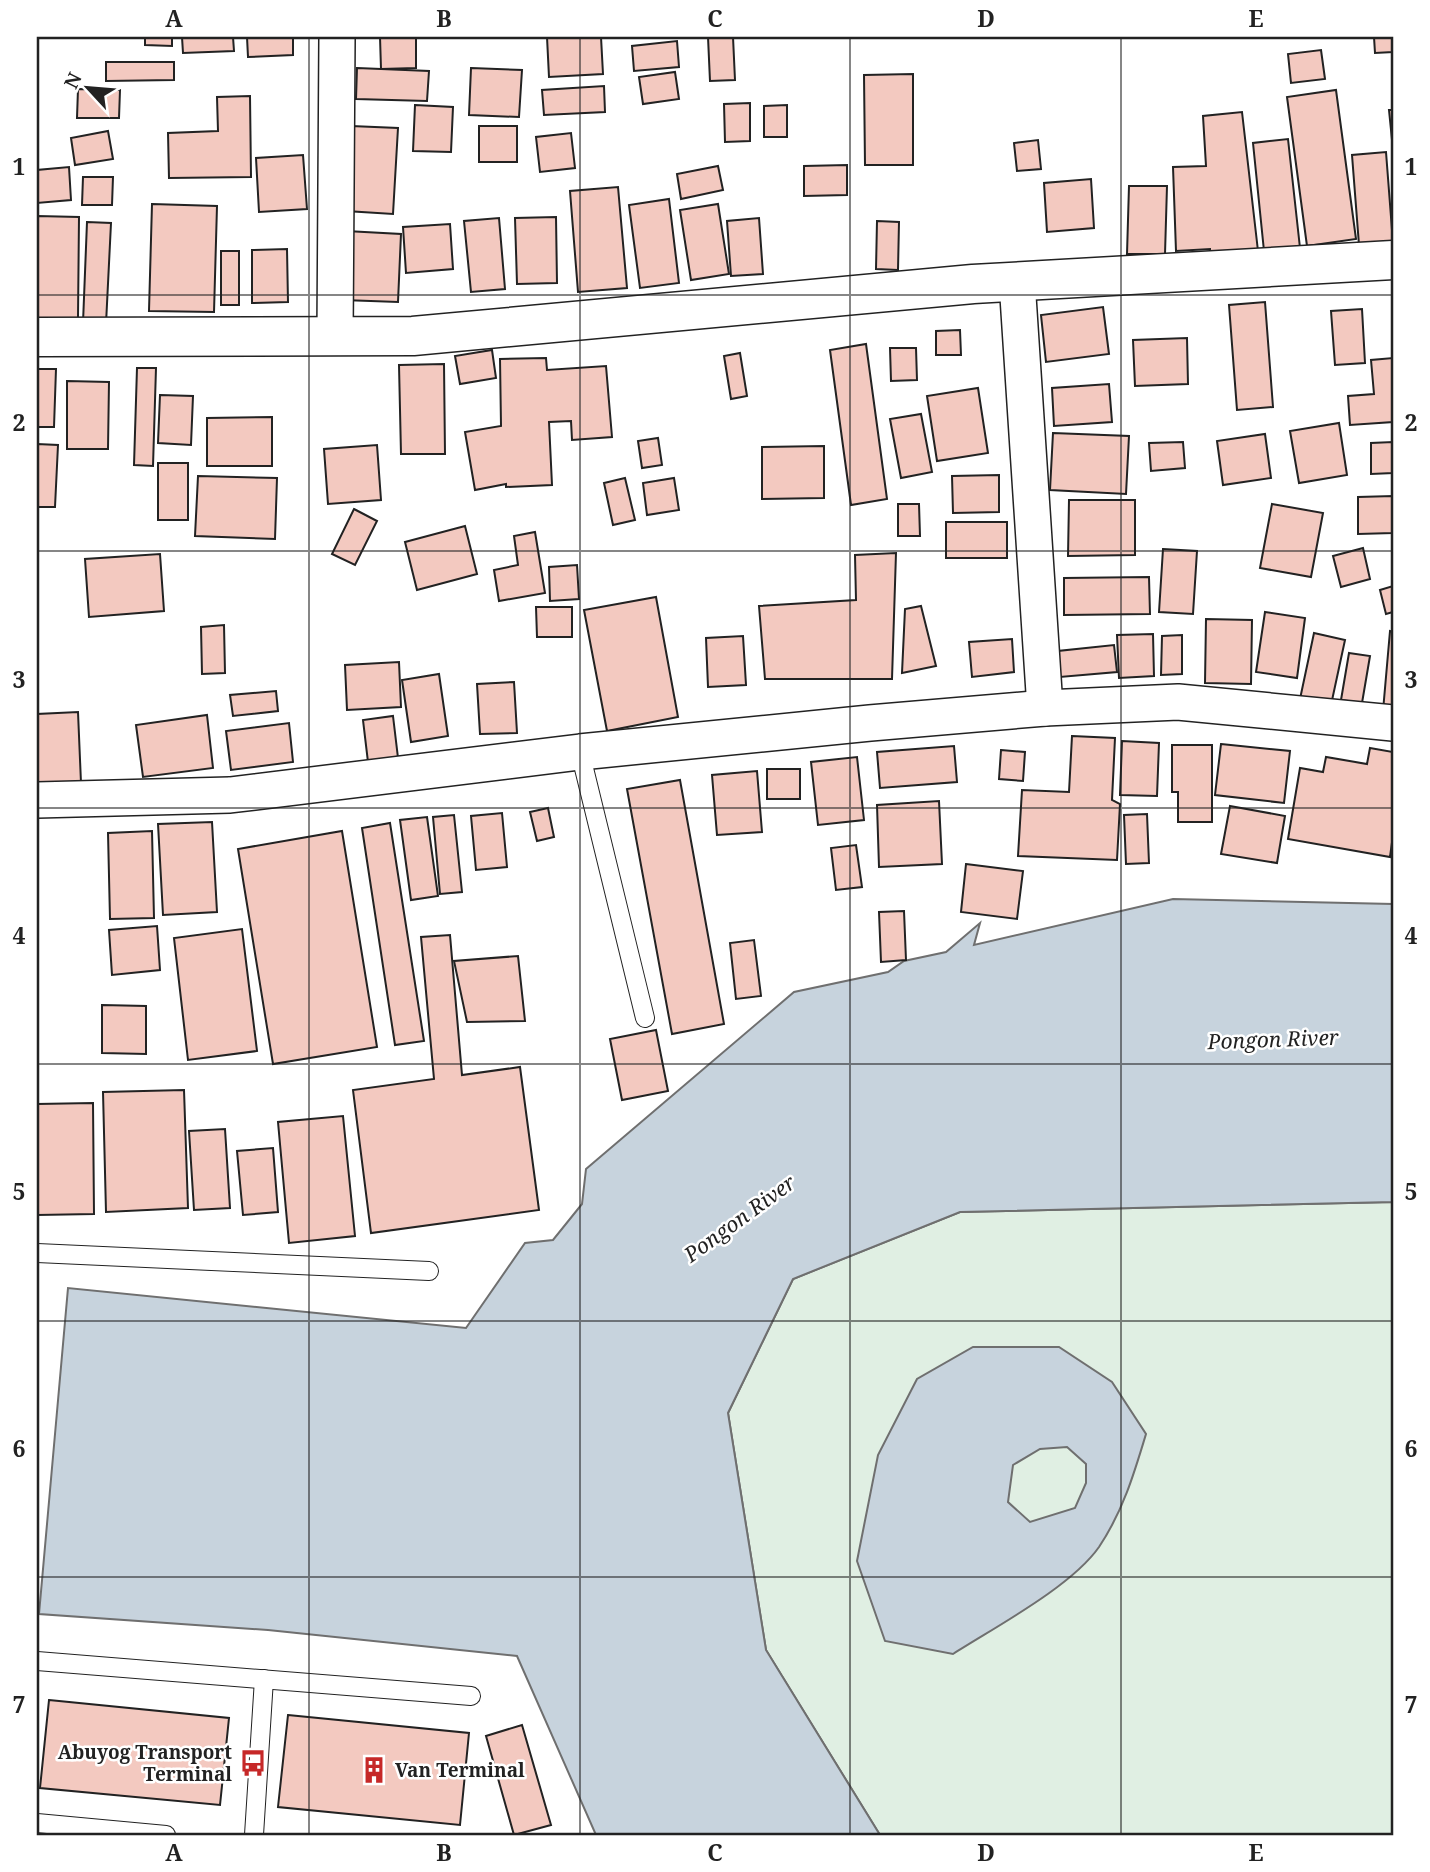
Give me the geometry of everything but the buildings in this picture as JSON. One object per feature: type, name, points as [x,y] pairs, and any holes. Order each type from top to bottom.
[{"type":"street","points":[[335,336],[337,37]]},
{"type":"street","points":[[37,337],[414,336],[1017,281],[1393,260]]},
{"type":"street","points":[[1017,281],[1045,708]]},
{"type":"street","points":[[37,800],[230,795],[580,752],[1045,708],[1178,702],[1393,723]]},
{"type":"lane","points":[[580,752],[645,1018]]},
{"type":"lane","points":[[37,1253],[429,1271]]},
{"type":"lane","points":[[37,1661],[471,1696]]},
{"type":"lane","points":[[254,1835],[264,1679]]},
{"type":"lane","points":[[37,1824],[166,1835]]},
{"type":"green space","points":[[1393,1202],[1393,1835],[880,1835],[766,1650],[728,1413],[793,1279],[960,1212]]},
{"type":"water","name":"Pongon River","points":[[1173,899],[1393,904],[1393,1202],[960,1212],[793,1279],[728,1413],[766,1650],[880,1835],[596,1835],[517,1656],[268,1630],[39,1614],[68,1288],[466,1328],[525,1243],[553,1240],[582,1204],[586,1169],[794,992],[888,972],[904,961],[946,952],[980,923],[974,945]]},
{"type":"water","points":[[973,1347],[1059,1347],[1112,1382],[1146,1434],[1121,1506],[1099,1547],[1086,1562],[1052,1591],[953,1654],[885,1641],[857,1561],[878,1455],[917,1379]],"holes":[[[1067,1447],[1086,1464],[1086,1483],[1075,1508],[1030,1522],[1008,1502],[1013,1465],[1040,1449]]]},
{"type":"place","name":"Abuyog Transport Terminal","points":[[253,1763]]},
{"type":"place","name":"Van Terminal","points":[[374,1770]]}]
